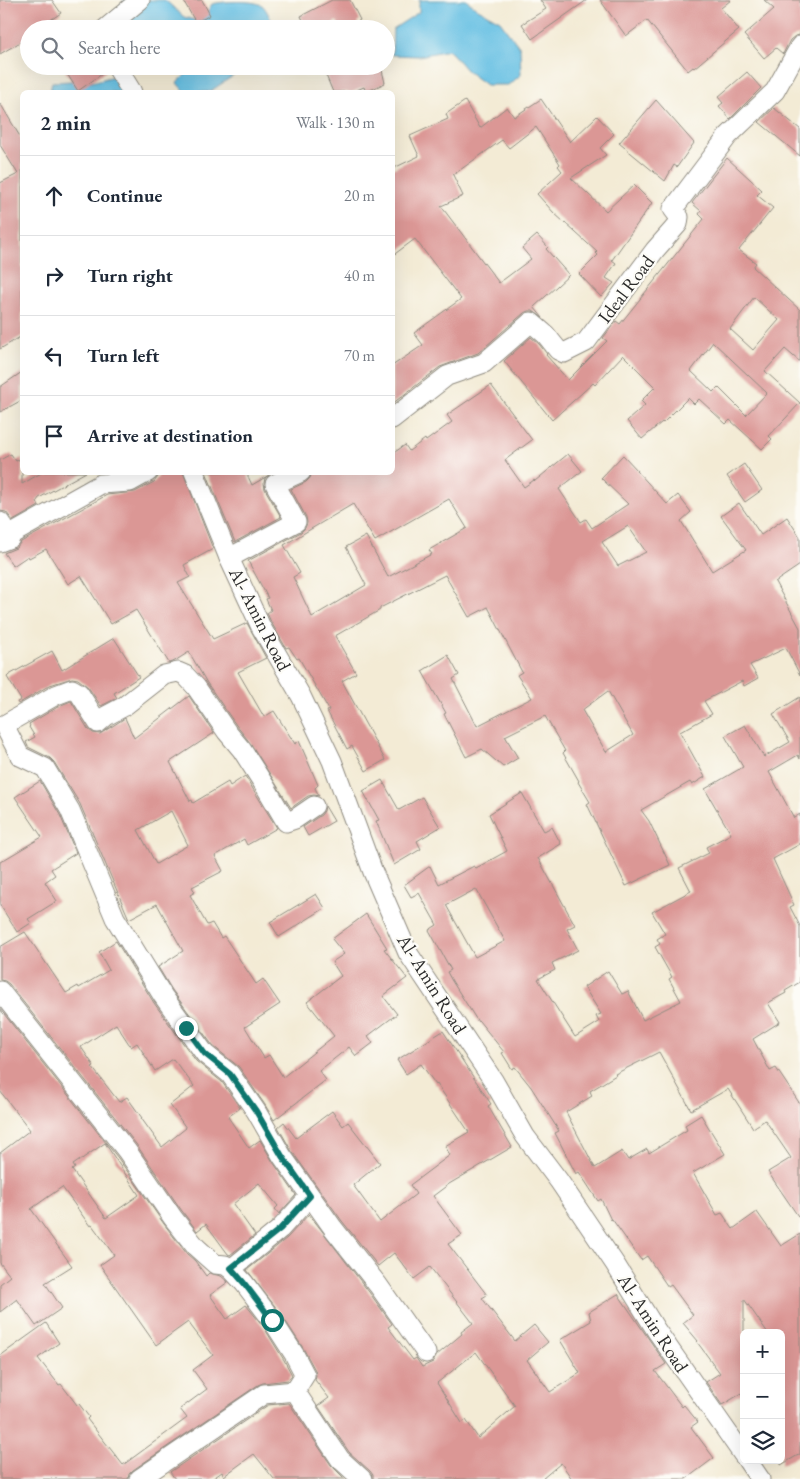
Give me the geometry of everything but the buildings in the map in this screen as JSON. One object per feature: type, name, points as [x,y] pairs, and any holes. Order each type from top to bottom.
[{"type":"street","points":[[117,20],[140,0]]},
{"type":"street","name":"Ideal Road","points":[[395,417],[447,376],[484,363],[531,322],[546,335],[558,350],[564,353],[586,342],[655,250],[678,224],[679,217],[672,209],[728,136],[775,91],[800,46]]},
{"type":"street","points":[[122,75],[131,90]]},
{"type":"street","points":[[0,522],[5,540],[12,534],[101,484],[130,482],[143,475]]},
{"type":"street","name":"Al- Amin Road","points":[[195,475],[229,558],[261,627],[301,696],[332,761],[373,872],[408,953],[493,1080],[525,1136],[559,1181],[615,1264],[656,1330],[740,1450]]},
{"type":"street","points":[[229,558],[296,522],[275,484],[294,475]]},
{"type":"street","points":[[314,806],[295,819],[286,822],[242,750],[196,687],[185,675],[178,672],[164,675],[134,699],[106,716],[98,724],[79,692],[72,688],[4,725],[20,756],[45,768],[70,810],[115,918],[163,996],[205,1054],[230,1074],[310,1196],[378,1285],[426,1353]]},
{"type":"street","points":[[0,991],[127,1151],[167,1210],[196,1247],[215,1264],[231,1268],[272,1320],[305,1375],[295,1391]]},
{"type":"street","points":[[231,1268],[280,1229],[310,1196]]},
{"type":"street","points":[[139,1479],[264,1394],[295,1391]]},
{"type":"street","points":[[295,1391],[340,1459],[362,1479]]},
{"type":"street","points":[[750,1464],[760,1479]]},
{"type":"water","points":[[125,0],[165,0],[184,17],[194,20],[105,20]]},
{"type":"water","points":[[419,0],[466,0],[500,21],[520,48],[521,75],[508,85],[486,85],[467,71],[449,50],[419,56],[395,55],[395,28],[419,12]]},
{"type":"water","points":[[223,2],[257,3],[262,5],[272,20],[202,20],[212,4]]},
{"type":"water","points":[[118,75],[134,90],[50,90],[52,82],[72,81],[88,83]]},
{"type":"water","points":[[185,75],[234,75],[212,90],[183,90],[177,83]]},
{"type":"route","points":[[186,1028],[205,1054],[230,1074],[310,1196],[280,1229],[231,1268],[272,1320]]}]
